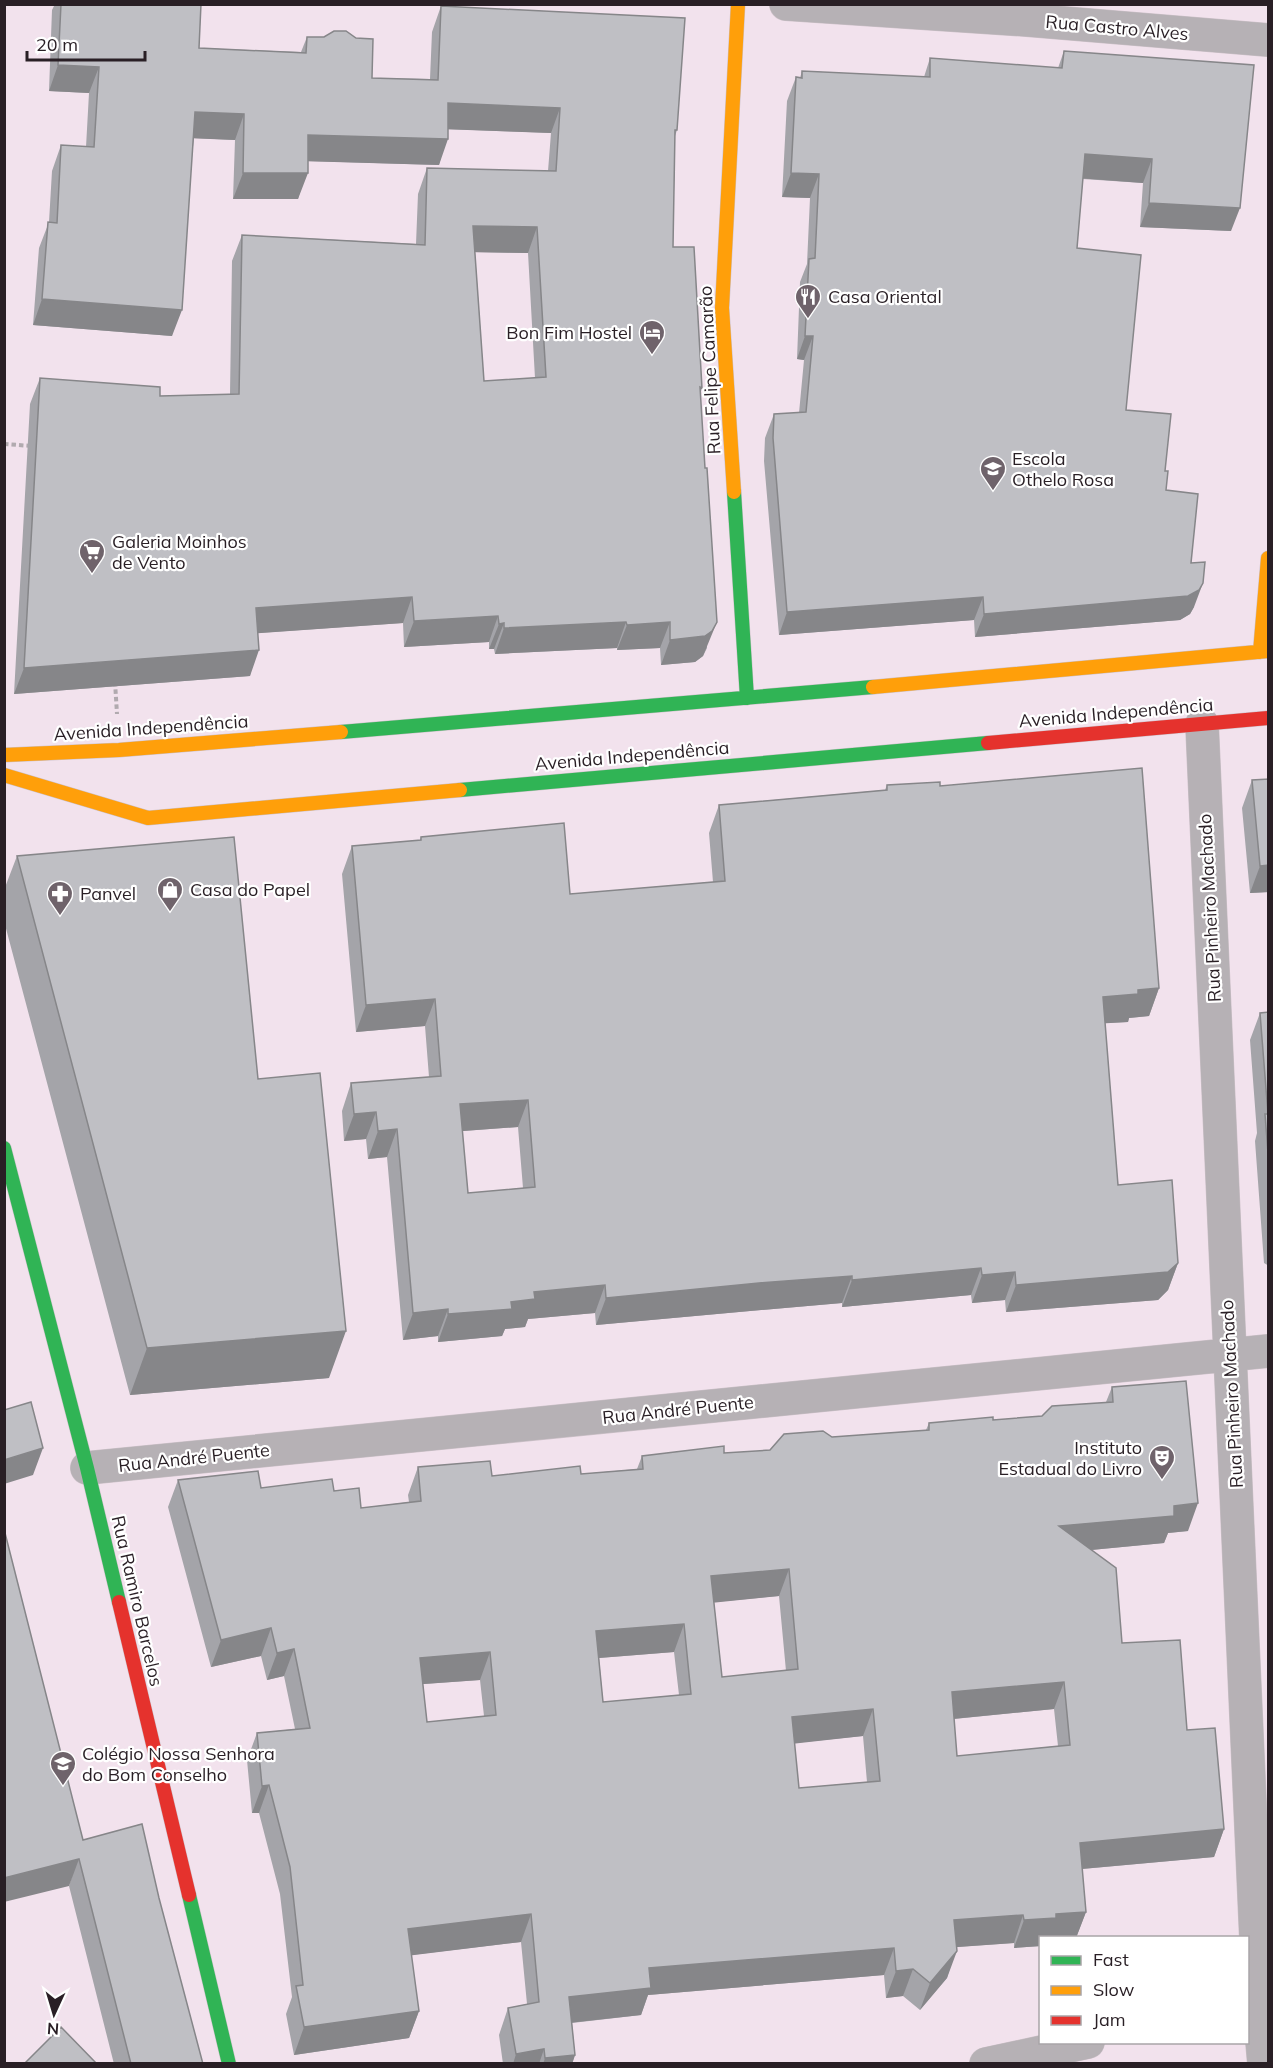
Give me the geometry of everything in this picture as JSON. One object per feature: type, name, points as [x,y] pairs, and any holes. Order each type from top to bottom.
[{"type":"main road","name":"Rua Felipe Camarão","points":[[738,4],[722,308],[747,698]]},
{"type":"main road","points":[[1264,651],[1269,558]]},
{"type":"main road","name":"Avenida Independência","points":[[4,755],[118,750],[747,698],[1264,651]]},
{"type":"main road","name":"Avenida Independência","points":[[4,775],[148,818],[1269,717]]},
{"type":"main road","name":"Rua Ramiro Barcelos","points":[[4,1148],[87,1468],[229,2064]]},
{"type":"street","name":"Rua Castro Alves","points":[[786,4],[1027,20],[1269,40]]},
{"type":"street","name":"Rua Pinheiro Machado","points":[[1202,724],[1258,2007],[1264,2064]]},
{"type":"street","name":"Rua André Puente","points":[[87,1468],[1269,1352]]},
{"type":"street","points":[[986,2064],[1083,2044]]},
{"type":"path","points":[[4,444],[39,446]]},
{"type":"path","points":[[115,674],[118,750]]},
{"type":"building","points":[[61,4],[201,4],[199,48],[306,53],[307,37],[324,37],[334,31],[346,31],[356,38],[373,39],[372,78],[438,80],[441,6],[685,18],[677,130],[675,130],[673,247],[694,247],[702,388],[700,387],[717,622],[712,631],[705,636],[670,640],[670,622],[504,628],[504,623],[499,624],[498,616],[414,621],[412,597],[256,608],[259,650],[24,668],[40,378],[160,387],[160,396],[239,394],[242,235],[425,245],[427,168],[556,171],[560,108],[448,103],[448,139],[308,135],[308,173],[243,173],[244,114],[195,112],[182,310],[42,299],[48,222],[57,223],[61,145],[94,147],[99,67],[58,65]],"holes":[[[473,226],[537,227],[546,377],[484,381]]]},
{"type":"building","points":[[1064,51],[1254,65],[1240,208],[1149,203],[1152,159],[1085,154],[1077,248],[1141,255],[1126,410],[1171,414],[1165,471],[1168,471],[1166,490],[1198,494],[1191,563],[1205,562],[1203,583],[1199,590],[1188,596],[984,614],[983,597],[787,612],[773,438],[774,414],[806,412],[813,336],[805,336],[809,259],[815,258],[819,174],[791,173],[796,77],[802,78],[802,71],[930,77],[930,58],[1062,68]]},
{"type":"building","points":[[1142,768],[1159,988],[1138,990],[1138,994],[1103,997],[1118,1185],[1172,1180],[1178,1263],[1168,1272],[1016,1285],[1015,1272],[982,1275],[981,1268],[852,1280],[852,1276],[759,1283],[606,1298],[605,1285],[534,1292],[535,1299],[511,1302],[512,1309],[448,1314],[448,1309],[413,1313],[397,1129],[378,1131],[376,1112],[354,1114],[351,1083],[441,1076],[435,999],[366,1005],[352,846],[564,823],[570,894],[725,881],[719,805],[887,790],[887,785],[940,782],[940,786]],"holes":[[[528,1100],[535,1187],[468,1193],[460,1104]]]},
{"type":"building","points":[[1269,779],[1269,865],[1260,866],[1252,780]]},
{"type":"building","points":[[234,837],[258,1079],[320,1073],[346,1331],[147,1348],[17,856]]},
{"type":"building","points":[[1269,1012],[1269,1166],[1265,1114],[1268,1114],[1260,1013]]},
{"type":"building","points":[[1186,1381],[1198,1503],[1174,1506],[1174,1516],[1059,1526],[1116,1568],[1122,1643],[1180,1640],[1187,1730],[1215,1728],[1224,1829],[1080,1843],[1086,1912],[1056,1914],[1056,1918],[1024,1920],[1023,1915],[954,1920],[957,1951],[930,1983],[913,1969],[896,1971],[894,1948],[649,1968],[651,1988],[569,1997],[575,2055],[545,2058],[544,2049],[516,2054],[508,2008],[539,2002],[531,1914],[408,1929],[419,2011],[304,2027],[296,1986],[303,1985],[290,1867],[269,1785],[262,1786],[257,1733],[310,1728],[294,1649],[277,1653],[271,1628],[221,1640],[178,1480],[258,1471],[261,1488],[332,1479],[334,1491],[359,1488],[361,1508],[421,1501],[418,1467],[490,1461],[492,1476],[580,1466],[581,1474],[643,1469],[642,1456],[724,1446],[724,1453],[770,1450],[784,1434],[823,1431],[832,1437],[929,1430],[929,1423],[993,1417],[993,1420],[1042,1416],[1052,1406],[1113,1402],[1112,1387]],"holes":[[[789,1569],[798,1669],[722,1677],[711,1576]],[[684,1624],[691,1694],[603,1702],[596,1631]],[[490,1652],[496,1715],[427,1722],[420,1658]],[[1064,1682],[1070,1745],[957,1756],[952,1692]],[[873,1709],[880,1781],[799,1788],[792,1717]]]},
{"type":"building","points":[[31,1402],[43,1448],[4,1460],[4,1410]]},
{"type":"building","points":[[4,1529],[83,1840],[142,1824],[203,2064],[131,2064],[79,1859],[4,1878]]},
{"type":"building","points":[[61,2027],[97,2064],[24,2064]]},
{"type":"traffic: fast","points":[[734,492],[747,698]]},
{"type":"traffic: fast","points":[[341,732],[873,687]]},
{"type":"traffic: fast","points":[[460,790],[988,743]]},
{"type":"traffic: fast","points":[[4,1148],[87,1468],[119,1602]]},
{"type":"traffic: fast","points":[[189,1895],[229,2064]]},
{"type":"traffic: slow","points":[[734,492],[722,308],[738,4]]},
{"type":"traffic: slow","points":[[1260,652],[1268,558]]},
{"type":"traffic: slow","points":[[873,687],[1268,651]]},
{"type":"traffic: slow","points":[[4,755],[119,750],[341,732]]},
{"type":"traffic: slow","points":[[4,775],[148,818],[460,790]]},
{"type":"traffic: jam","points":[[988,743],[1268,718]]},
{"type":"traffic: jam","points":[[119,1602],[189,1895]]},
{"type":"place","name":"Casa Oriental","points":[[808,320]]},
{"type":"place","name":"Bon Fim Hostel","points":[[652,356]]},
{"type":"place","name":"Escola Othelo Rosa","points":[[993,492]]},
{"type":"place","name":"Galeria Moinhos de Vento","points":[[92,575]]},
{"type":"place","name":"Casa do Papel","points":[[170,913]]},
{"type":"place","name":"Panvel","points":[[60,917]]},
{"type":"place","name":"Instituto Estadual do Livro","points":[[1162,1481]]},
{"type":"place","name":"Colégio Nossa Senhora do Bom Conselho","points":[[63,1787]]}]
